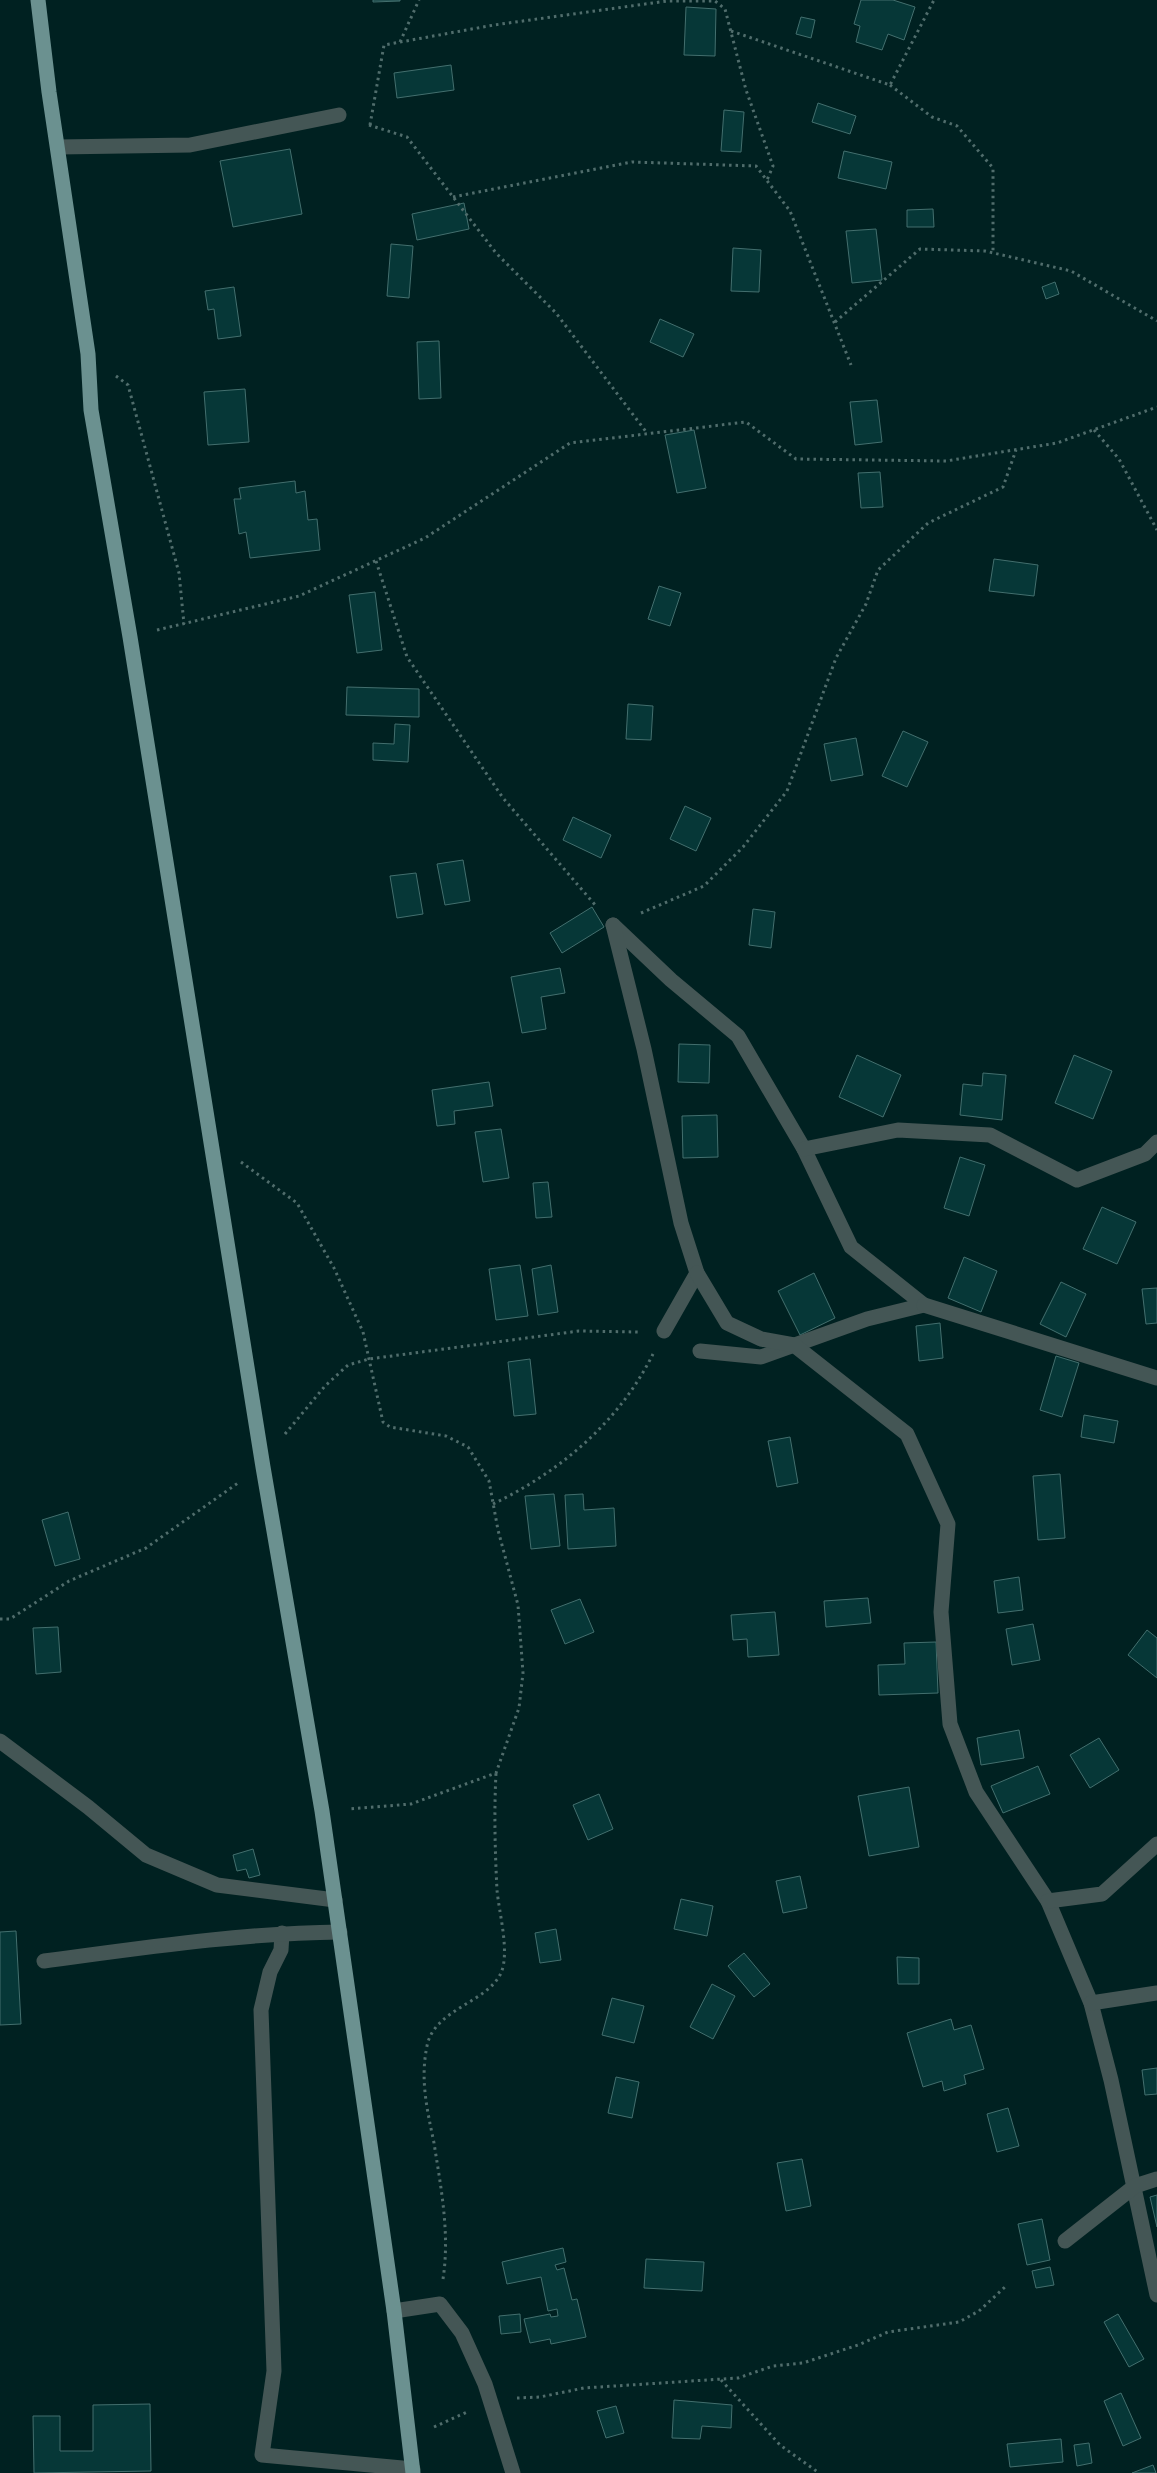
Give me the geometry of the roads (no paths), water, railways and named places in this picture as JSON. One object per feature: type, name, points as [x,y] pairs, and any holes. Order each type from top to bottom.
[{"type":"main road","points":[[38,0],[49,92],[88,354],[91,410],[130,637],[263,1466],[322,1811],[394,2311],[413,2471]]},
{"type":"street","points":[[58,148],[190,145],[339,115]]},
{"type":"street","points":[[1157,1378],[924,1305],[851,1247],[804,1149],[738,1036],[671,980],[613,925],[644,1049],[681,1223],[697,1273],[727,1323],[761,1339],[794,1345],[907,1434],[948,1524],[941,1612],[950,1724],[976,1792],[1048,1900],[1091,2003],[1135,2186],[1157,2295]]},
{"type":"street","points":[[804,1149],[898,1130],[990,1135],[1077,1180],[1151,1151],[1157,1142]]},
{"type":"street","points":[[662,1335],[697,1273]]},
{"type":"street","points":[[700,1351],[761,1357],[866,1319],[924,1305]]},
{"type":"street","points":[[0,1741],[88,1807],[146,1855],[217,1885],[335,1900]]},
{"type":"street","points":[[1048,1900],[1102,1894],[1157,1844]]},
{"type":"street","points":[[44,1961],[192,1942],[262,1937],[282,1933],[340,1932]]},
{"type":"street","points":[[282,1933],[281,1950],[270,1972],[261,2010],[274,2371],[262,2454],[413,2471]]},
{"type":"street","points":[[1091,2003],[1157,1994]]},
{"type":"street","points":[[1065,2241],[1135,2186],[1157,2179]]},
{"type":"street","points":[[394,2311],[440,2304],[462,2334],[490,2400],[513,2473]]}]
